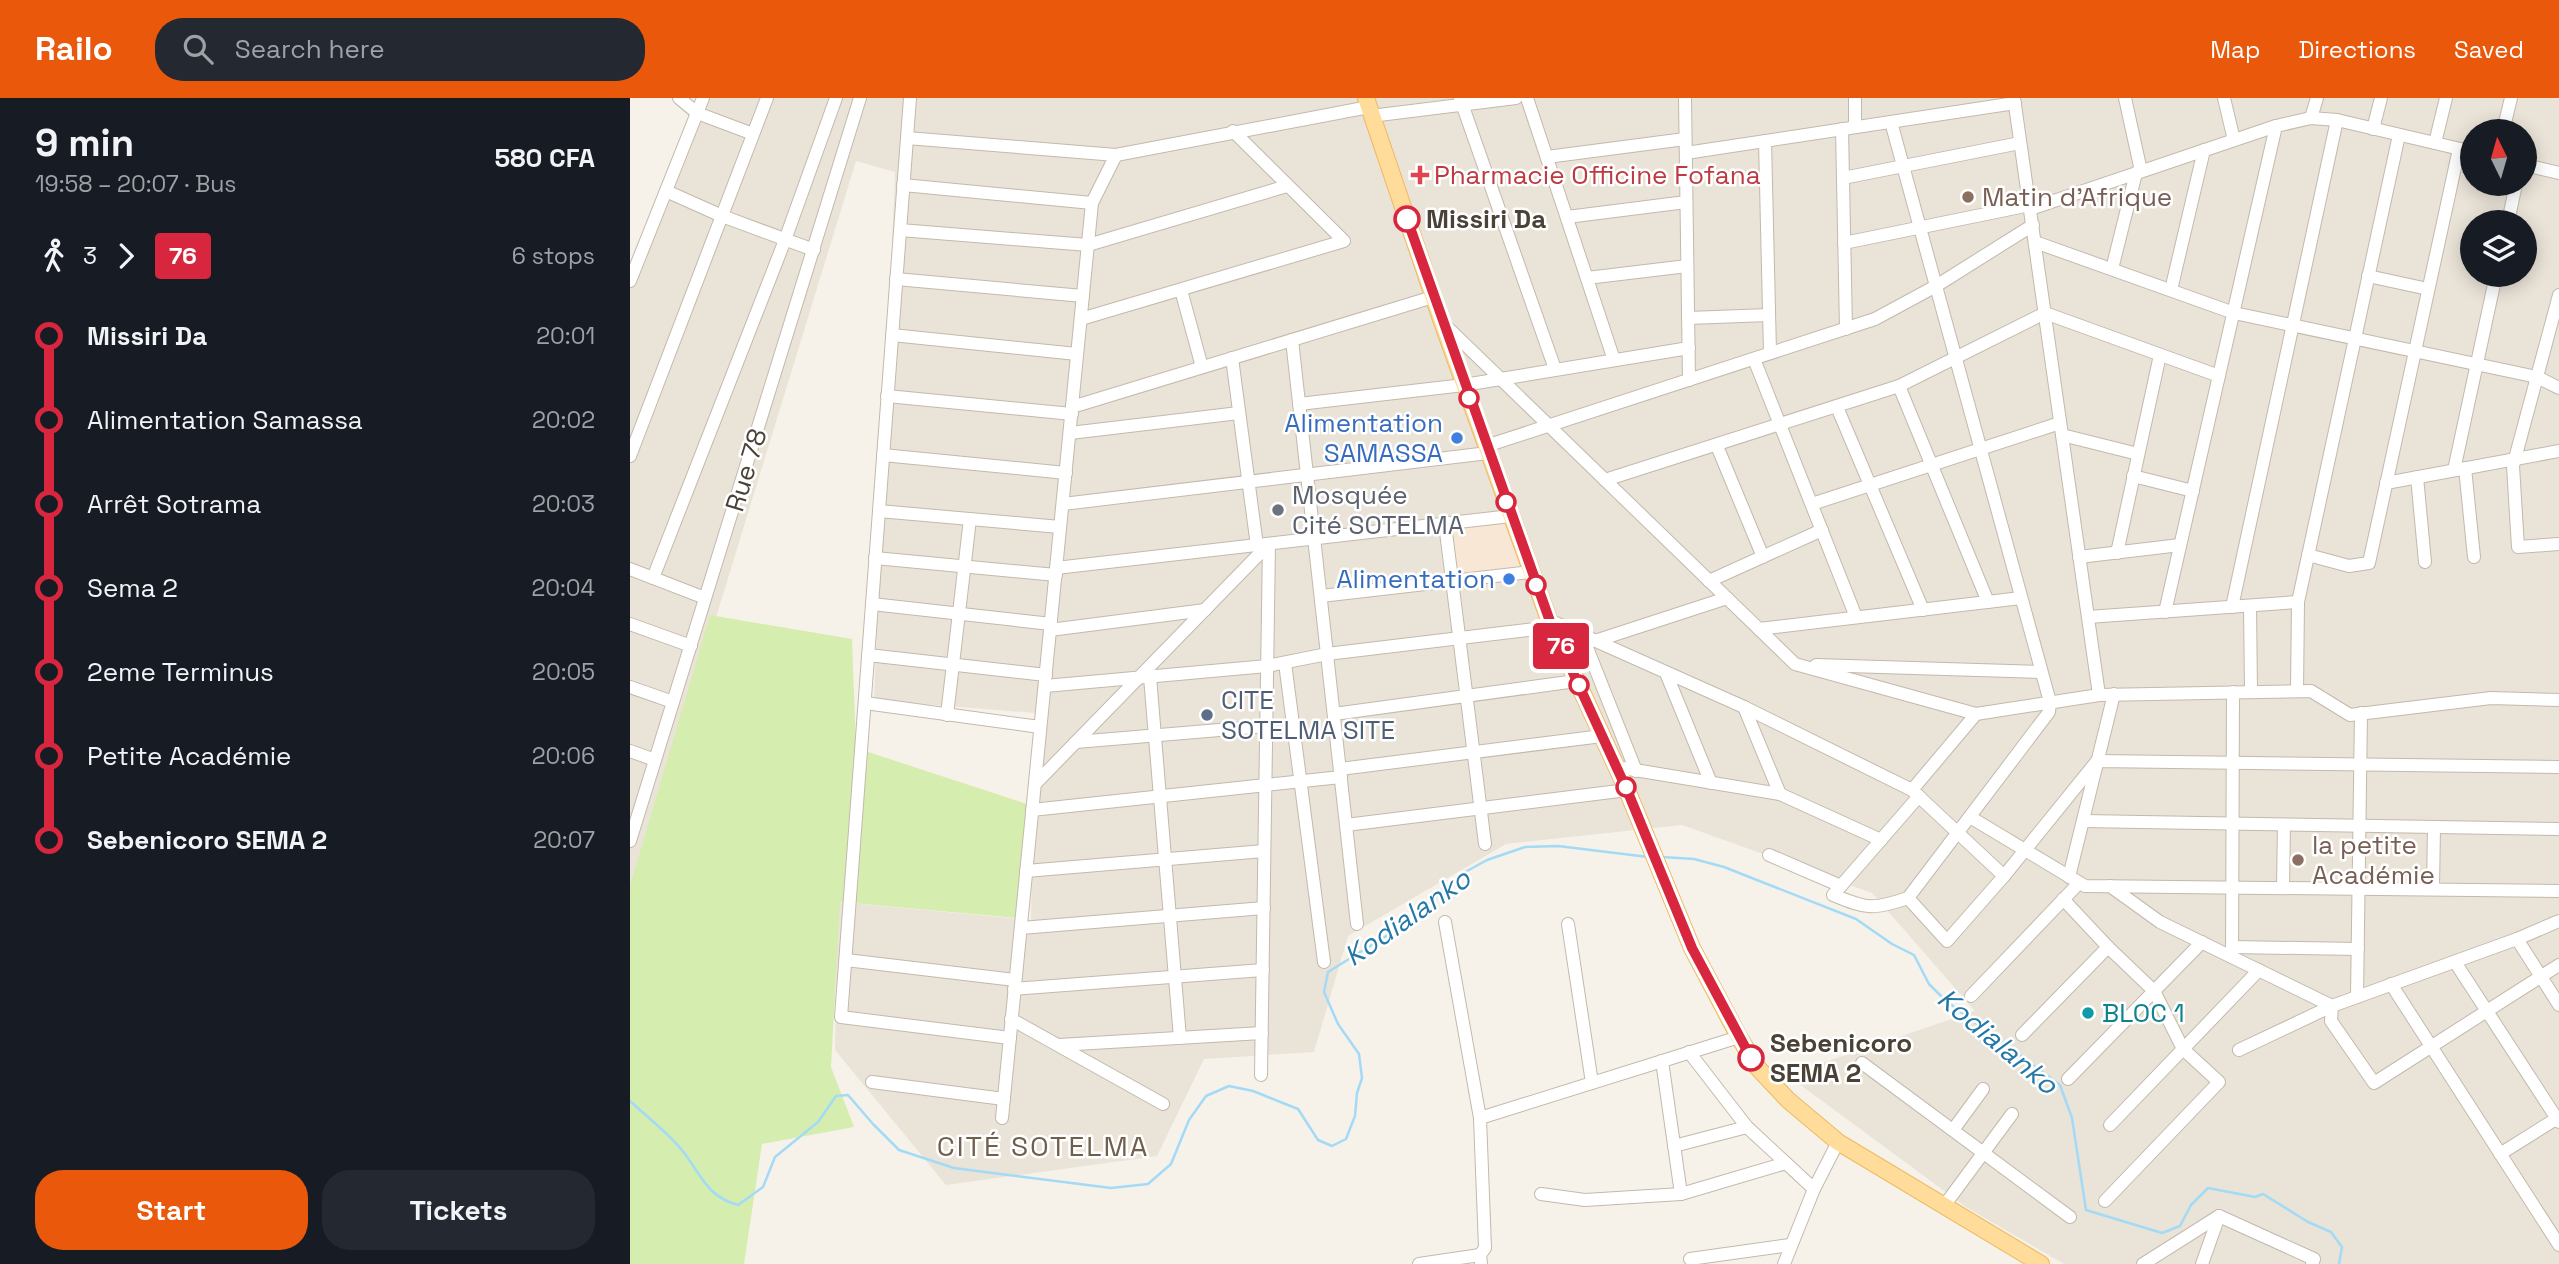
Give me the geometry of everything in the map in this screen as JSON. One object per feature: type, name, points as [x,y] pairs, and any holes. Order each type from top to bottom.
[{"type":"main road","points":[[1369,107],[1433,297],[1550,623],[1617,767],[1692,948],[1739,1037],[1757,1067],[1838,1142],[2041,1264]]},
{"type":"street","points":[[679,98],[697,113],[753,134]]},
{"type":"street","points":[[630,281],[703,98]]},
{"type":"street","points":[[630,456],[767,98]]},
{"type":"street","points":[[653,578],[785,240],[836,98]]},
{"type":"street","name":"Rue 78","points":[[630,841],[633,819],[655,760],[691,646],[860,98]]},
{"type":"street","points":[[909,98],[841,1017],[1010,1038]]},
{"type":"street","points":[[906,138],[1116,155],[1369,107],[1516,98]]},
{"type":"street","points":[[1527,98],[1614,360]]},
{"type":"street","points":[[1685,98],[1689,380]]},
{"type":"street","points":[[1846,329],[1843,178],[1848,128],[1855,98]]},
{"type":"street","points":[[2112,270],[2138,172],[2125,98]]},
{"type":"street","points":[[2224,98],[2234,140]]},
{"type":"street","points":[[2308,98],[2311,118]]},
{"type":"street","points":[[2311,118],[2317,98]]},
{"type":"street","points":[[2373,129],[2381,98]]},
{"type":"street","points":[[2435,143],[2446,98]]},
{"type":"street","points":[[2506,119],[2511,98]]},
{"type":"street","points":[[1461,101],[1555,369]]},
{"type":"street","points":[[1547,157],[1765,141],[2014,101],[2099,695]]},
{"type":"street","points":[[1844,243],[2030,207],[2276,126],[2311,118],[2337,120],[2459,149],[2369,563],[2349,566],[2308,555]]},
{"type":"street","points":[[2232,607],[2337,120]]},
{"type":"street","points":[[1891,122],[2050,702],[2049,712],[1908,898],[1883,907],[1863,907],[1833,895],[1881,840],[1976,714]]},
{"type":"street","points":[[2165,612],[2276,126]]},
{"type":"street","points":[[1081,319],[1344,241],[1233,131]]},
{"type":"street","points":[[2297,691],[2298,602],[2399,135]]},
{"type":"street","points":[[1765,141],[1770,353]]},
{"type":"street","points":[[1843,178],[2020,143]]},
{"type":"street","points":[[2171,290],[2204,150]]},
{"type":"street","points":[[1002,1118],[1088,245],[1093,203],[1116,155]]},
{"type":"street","points":[[2538,167],[2558,170]]},
{"type":"street","points":[[903,185],[1093,203]]},
{"type":"street","points":[[900,230],[1088,245],[1287,186]]},
{"type":"street","points":[[666,191],[722,216],[814,250]]},
{"type":"street","points":[[1567,217],[1686,202]]},
{"type":"street","points":[[1063,504],[1487,449],[1549,426],[1875,319],[1936,286],[2032,225]]},
{"type":"street","points":[[2035,242],[2234,313],[2537,377],[2559,388]]},
{"type":"street","points":[[1587,278],[1687,267]]},
{"type":"street","points":[[2368,276],[2428,289]]},
{"type":"street","points":[[896,279],[1083,296]]},
{"type":"street","points":[[2474,558],[2460,469],[2477,364],[2493,287]]},
{"type":"street","points":[[1181,290],[1202,368]]},
{"type":"street","points":[[2559,295],[2553,339],[2537,377],[2513,466],[2518,547],[2559,544]]},
{"type":"street","points":[[887,396],[1072,410],[1433,297]]},
{"type":"street","points":[[1605,480],[1781,426],[1899,386],[2045,313],[2219,376]]},
{"type":"street","points":[[1688,318],[1769,315]]},
{"type":"street","points":[[1442,322],[1795,664],[1976,714],[2114,694],[2311,691],[2350,715],[2491,698],[2559,700]]},
{"type":"street","points":[[892,335],[1077,354]]},
{"type":"street","points":[[1292,340],[1357,924]]},
{"type":"street","points":[[1299,404],[1464,385],[1689,348]]},
{"type":"street","points":[[2117,552],[2160,355]]},
{"type":"street","points":[[1232,358],[1248,482],[1263,545],[1267,726],[1261,1075]]},
{"type":"street","points":[[1754,359],[1856,617]]},
{"type":"street","points":[[1899,386],[1987,602]]},
{"type":"street","points":[[1837,407],[1923,610]]},
{"type":"street","points":[[1070,433],[1240,413]]},
{"type":"street","points":[[1812,504],[1980,449],[2061,429],[2138,454]]},
{"type":"street","points":[[1717,446],[1763,557]]},
{"type":"street","points":[[2386,483],[2559,451]]},
{"type":"street","points":[[883,455],[1066,473]]},
{"type":"street","points":[[2133,476],[2193,491]]},
{"type":"street","points":[[2417,477],[2425,562]]},
{"type":"street","points":[[879,511],[1060,527]]},
{"type":"street","points":[[875,558],[1056,572],[1511,516]]},
{"type":"street","points":[[947,715],[970,519]]},
{"type":"street","points":[[1446,524],[1485,844]]},
{"type":"street","points":[[1709,581],[1822,530]]},
{"type":"street","points":[[1035,784],[1144,677],[1263,545]]},
{"type":"street","points":[[2079,557],[2180,545]]},
{"type":"street","points":[[630,569],[705,598]]},
{"type":"street","points":[[1321,596],[1531,572]]},
{"type":"street","points":[[1595,641],[1727,598]]},
{"type":"street","points":[[1759,629],[2021,598]]},
{"type":"street","points":[[2088,617],[2298,602]]},
{"type":"street","points":[[872,604],[1050,627],[1205,610]]},
{"type":"street","points":[[2250,606],[2251,692]]},
{"type":"street","points":[[868,655],[953,664],[1045,681],[1144,677],[1267,666],[1327,654],[1460,638],[1550,623],[1744,707],[1916,793],[2004,876]]},
{"type":"street","points":[[630,624],[691,646]]},
{"type":"street","points":[[1582,635],[1636,771]]},
{"type":"street","points":[[1285,663],[1324,962]]},
{"type":"street","points":[[1795,664],[2041,672]]},
{"type":"street","points":[[1666,673],[1711,783]]},
{"type":"street","points":[[1144,677],[1155,735],[1180,1038]]},
{"type":"street","points":[[1334,713],[1576,681]]},
{"type":"street","points":[[630,687],[673,702]]},
{"type":"street","points":[[2232,952],[2233,692]]},
{"type":"street","points":[[1971,996],[2063,899],[2074,880],[2082,821],[2114,694]]},
{"type":"street","points":[[864,703],[1040,727]]},
{"type":"street","points":[[1744,707],[1780,794]]},
{"type":"street","points":[[2357,997],[2361,713]]},
{"type":"street","points":[[1076,742],[1267,726]]},
{"type":"street","points":[[1032,810],[1300,782],[1474,752],[1602,736]]},
{"type":"street","points":[[630,751],[655,760]]},
{"type":"street","points":[[2097,761],[2559,767]]},
{"type":"street","points":[[1908,898],[1947,940],[2004,876],[2097,761]]},
{"type":"street","points":[[1617,767],[1780,794],[1881,840]]},
{"type":"street","points":[[1346,825],[1627,790]]},
{"type":"street","points":[[1970,817],[2085,886],[2559,891]]},
{"type":"street","points":[[2082,821],[2559,829]]},
{"type":"street","points":[[2283,887],[2284,825]]},
{"type":"street","points":[[2433,888],[2434,827]]},
{"type":"street","points":[[1026,871],[1264,851]]},
{"type":"street","points":[[1769,855],[1841,886]]},
{"type":"street","points":[[2110,886],[2160,922],[2202,942],[2232,952],[2259,970],[2332,1006]]},
{"type":"street","points":[[2063,899],[2154,991],[2183,1049],[2219,1082],[2105,1201]]},
{"type":"street","points":[[1020,928],[1264,908]]},
{"type":"street","points":[[2239,1050],[2332,1006],[2517,939],[2559,921]]},
{"type":"street","points":[[1419,1264],[1480,1260],[1485,1248],[1480,1118],[1445,922]]},
{"type":"street","points":[[1568,923],[1592,1083]]},
{"type":"street","points":[[2517,939],[2559,1005]]},
{"type":"street","points":[[2068,1079],[2202,942]]},
{"type":"street","points":[[2022,1035],[2108,947]]},
{"type":"street","points":[[2232,952],[2358,949]]},
{"type":"street","points":[[846,960],[1015,985],[1263,970]]},
{"type":"street","points":[[2455,961],[2558,1119],[2500,1154]]},
{"type":"street","points":[[2332,1006],[2330,1021],[2374,1083],[2559,965]]},
{"type":"street","points":[[2110,1125],[2259,970]]},
{"type":"street","points":[[2391,984],[2559,1245]]},
{"type":"street","points":[[1012,1019],[1163,1104]]},
{"type":"street","points":[[1059,1045],[1262,1033]]},
{"type":"street","points":[[1480,1118],[1739,1037]]},
{"type":"street","points":[[1689,1052],[1747,1127],[1814,1189]]},
{"type":"street","points":[[1662,1061],[1681,1194]]},
{"type":"street","points":[[1863,1063],[2070,1217]]},
{"type":"street","points":[[872,1082],[1003,1099]]},
{"type":"street","points":[[1952,1130],[1983,1089]]},
{"type":"street","points":[[1944,1206],[2012,1114]]},
{"type":"street","points":[[1674,1146],[1747,1127]]},
{"type":"street","points":[[1784,1264],[1814,1189],[1838,1142]]},
{"type":"street","points":[[1541,1194],[1585,1200],[1681,1194],[1786,1163]]},
{"type":"street","points":[[2143,1264],[2219,1216]]},
{"type":"street","points":[[2202,1264],[2219,1216]]},
{"type":"street","points":[[2219,1216],[2314,1259],[2312,1264]]},
{"type":"street","points":[[1690,1259],[1790,1245]]},
{"type":"shaded area","points":[[702,98],[2559,98],[2559,1264],[2064,1264],[1966,1207],[1787,1075],[1975,1011],[1872,893],[1682,825],[1506,844],[1348,936],[1314,1052],[1204,1059],[1157,1156],[946,1185],[835,1050],[837,902],[1031,920],[1035,713],[874,700],[895,172],[856,161],[630,898],[630,285]]},
{"type":"shaded area","points":[[1504,520],[1523,569],[1459,577],[1451,527]]},
{"type":"green space","points":[[710,615],[852,639],[856,748],[1030,805],[1017,918],[840,902],[831,1067],[854,1127],[762,1144],[744,1264],[630,1264],[630,886]]},
{"type":"waterway","name":"Kodialanko","points":[[630,1101],[679,1147],[701,1178],[719,1197],[738,1205],[763,1187],[775,1157],[818,1122],[836,1096],[848,1095],[899,1150],[954,1168],[1111,1188],[1148,1184],[1171,1164],[1189,1120],[1206,1096],[1229,1086],[1253,1091],[1298,1109],[1318,1140],[1332,1146],[1346,1139],[1355,1116],[1357,1093],[1362,1078],[1359,1054],[1338,1024],[1324,992],[1328,972],[1409,922],[1458,876],[1487,860],[1525,847],[1558,846],[1648,857]]},
{"type":"waterway","name":"Kodialanko","points":[[1662,857],[1694,859],[1724,867],[1856,919],[1892,944],[1914,955],[1929,984],[1946,1001],[2060,1085],[2072,1118],[2086,1210],[2162,1233],[2180,1226],[2191,1205],[2208,1188],[2255,1197],[2263,1194],[2308,1222],[2331,1232],[2342,1247],[2339,1264]]},
{"type":"bus line","name":"76","points":[[1407,219],[1552,627],[1627,790],[1692,948],[1751,1058]]},
{"type":"place","name":"Pharmacie Officine Fofana","points":[[1420,175]]},
{"type":"place","name":"Matin d'Afrique","points":[[1968,197]]},
{"type":"place","name":"Missiri Da","points":[[1407,219]]},
{"type":"place","name":"Alimentation SAMASSA","points":[[1457,438]]},
{"type":"place","name":"Mosquée Cité SOTELMA","points":[[1278,510]]},
{"type":"place","name":"Alimentation","points":[[1509,579]]},
{"type":"place","name":"CITE SOTELMA SITE","points":[[1207,715]]},
{"type":"place","name":"la petite Académie","points":[[2298,860]]},
{"type":"place","name":"BLOC 1","points":[[2088,1013]]},
{"type":"place","name":"Sebenicoro SEMA 2","points":[[1751,1058]]},
{"type":"district","name":"CITÉ SOTELMA","points":[[1043,1146]]}]
